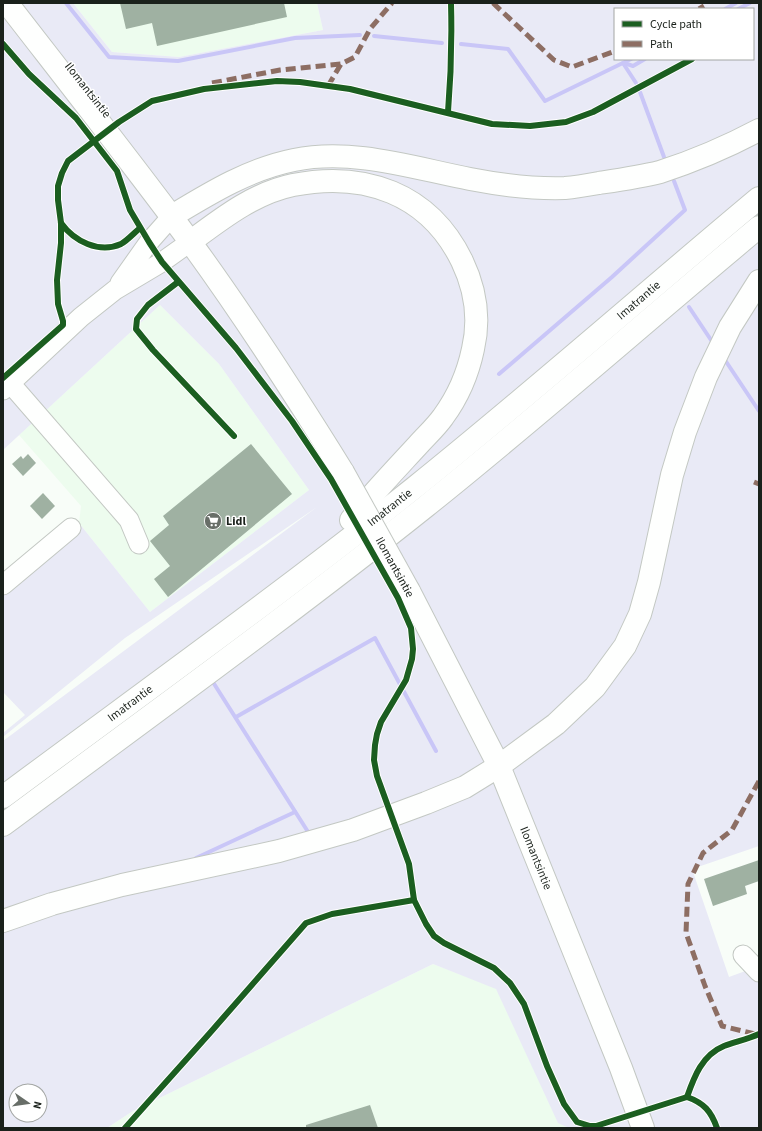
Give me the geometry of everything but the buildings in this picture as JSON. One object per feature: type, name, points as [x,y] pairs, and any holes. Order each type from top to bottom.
[{"type":"main road","name":"Ilomantsintie","points":[[6,3],[172,216],[222,286],[288,384],[343,472],[409,591],[499,766],[621,1068],[643,1128]]},
{"type":"main road","points":[[172,216],[212,192],[257,170],[294,160],[327,156],[357,156],[472,179],[537,188],[567,188],[610,182],[659,172],[717,151],[759,130]]},
{"type":"main road","points":[[190,242],[228,214],[270,192],[313,182],[358,182],[382,189],[414,204],[433,218],[459,255],[467,272],[474,296],[476,322],[473,348],[465,376],[455,398],[442,418],[372,494],[312,567]]},
{"type":"main road","name":"Imatrantie","points":[[3,797],[312,567],[413,488],[496,420],[759,198]]},
{"type":"main road","name":"Imatrantie","points":[[3,825],[326,585],[426,507],[522,428],[759,227]]},
{"type":"main road","points":[[3,921],[52,904],[122,885],[279,851],[352,830],[426,803],[465,786],[499,766],[556,724],[595,687],[625,646],[640,614],[649,582],[672,475],[685,432],[706,377],[730,327],[759,281]]},
{"type":"street","points":[[115,290],[149,242],[172,216]]},
{"type":"street","points":[[139,544],[129,520],[6,386],[81,317],[115,290],[162,262],[190,242]]},
{"type":"street","points":[[3,585],[71,528]]},
{"type":"street","points":[[743,955],[759,972]]},
{"type":"shaded area","points":[[3,3],[218,288],[341,488],[341,494],[389,582],[402,586],[496,773],[599,697],[679,482],[713,379],[759,297],[759,846],[692,869],[729,977],[759,966],[759,1128],[569,1128],[558,1123],[496,989],[433,964],[133,1111],[107,1128],[3,1128],[3,741],[317,507],[125,638],[3,737],[3,733],[25,715],[3,692],[3,588],[79,523],[150,612],[309,490],[219,364],[160,305],[3,450]]},
{"type":"shaded area","points":[[11,3],[73,3],[112,52],[179,57],[323,30],[317,3],[759,3],[759,271],[726,324],[634,610],[591,683],[503,757],[372,503],[445,420],[480,323],[436,216],[333,177],[192,236]]},
{"type":"shaded area","points":[[73,3],[317,3],[323,30],[179,57],[112,52]]},
{"type":"shaded area","points":[[336,185],[408,206],[454,255],[472,323],[451,397],[366,496],[197,242],[272,197]]},
{"type":"shaded area","points":[[160,305],[219,364],[309,490],[150,612],[79,523],[81,506],[19,435]]},
{"type":"shaded area","points":[[433,964],[496,988],[558,1122],[569,1128],[107,1128],[133,1111]]},
{"type":"waterway","points":[[66,3],[109,57],[178,61],[295,38],[360,35]]},
{"type":"waterway","points":[[727,8],[736,3]]},
{"type":"waterway","points":[[740,8],[750,3]]},
{"type":"waterway","points":[[374,36],[442,43]]},
{"type":"waterway","points":[[461,44],[508,49],[545,101],[629,60]]},
{"type":"waterway","points":[[624,63],[633,66],[643,60]]},
{"type":"waterway","points":[[623,63],[636,83]]},
{"type":"waterway","points":[[640,92],[664,157]]},
{"type":"waterway","points":[[499,374],[612,277],[685,210],[674,181]]},
{"type":"waterway","points":[[689,307],[713,343]]},
{"type":"waterway","points":[[723,357],[759,411]]},
{"type":"waterway","points":[[236,717],[375,638],[436,751]]},
{"type":"waterway","points":[[211,679],[310,835]]},
{"type":"waterway","points":[[196,858],[295,812]]},
{"type":"marked path","points":[[212,83],[280,70],[341,64],[355,57],[370,29],[392,3]]},
{"type":"marked path","points":[[493,3],[554,60],[572,67],[614,51]]},
{"type":"marked path","points":[[328,86],[341,64]]},
{"type":"marked path","points":[[754,482],[759,484]]},
{"type":"marked path","points":[[755,1034],[722,1026],[705,986],[686,933],[688,884],[703,853],[732,830],[759,781]]},
{"type":"cycle path","points":[[448,112],[451,58],[451,3]]},
{"type":"cycle path","points":[[3,44],[29,74],[76,118],[117,171],[130,210],[162,262],[236,348],[292,421],[331,479],[398,598],[411,628],[413,649],[412,659],[406,680],[381,722],[377,734],[374,760],[377,776],[409,864],[414,900],[426,924],[434,936],[444,943],[494,968],[510,983],[524,1004],[547,1066],[564,1104],[577,1122],[590,1126],[596,1126],[687,1097],[706,1108],[717,1128]]},
{"type":"cycle path","points":[[3,378],[63,325],[58,304],[57,280],[61,243],[58,186],[68,161],[119,122],[152,101],[204,89],[277,81],[300,82],[350,89],[492,124],[530,126],[566,122],[593,112],[690,60]]},
{"type":"cycle path","points":[[61,223],[80,240],[88,244],[104,247],[113,247],[121,244],[140,228]]},
{"type":"cycle path","points":[[178,282],[148,305],[137,319],[136,329],[153,350],[234,436]]},
{"type":"cycle path","points":[[125,1128],[306,923],[332,914],[414,900]]},
{"type":"cycle path","points":[[687,1097],[696,1074],[704,1061],[710,1055],[724,1046],[759,1034]]},
{"type":"place","name":"Lidl","points":[[213,521]]}]
